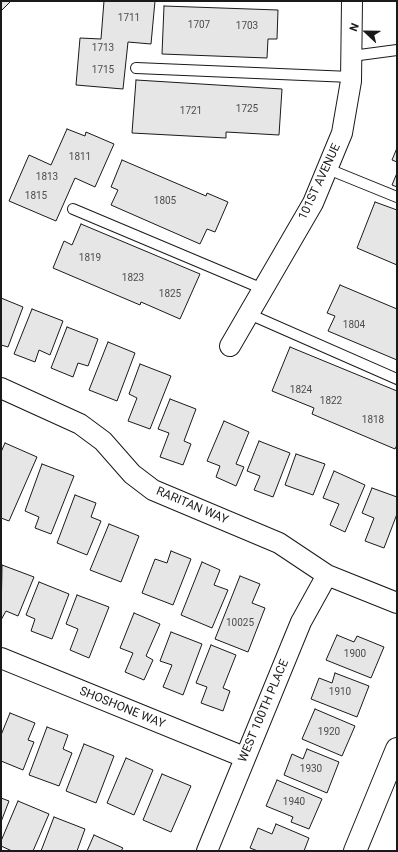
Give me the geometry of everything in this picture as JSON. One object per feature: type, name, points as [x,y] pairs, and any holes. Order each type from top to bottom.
[{"type":"street","name":"101ST AVENUE","points":[[230,346],[313,203],[342,133],[351,77],[352,1]]},
{"type":"street","name":"RARITAN WAY","points":[[1,388],[80,424],[103,441],[132,474],[148,487],[279,543],[327,575],[397,603]]},
{"type":"street","name":"WEST 100TH PLACE","points":[[206,851],[301,622],[327,575]]},
{"type":"street","name":"SHOSHONE WAY","points":[[1,658],[244,757]]},
{"type":"street","points":[[355,851],[397,749]]},
{"type":"lane","points":[[352,56],[397,50]]},
{"type":"lane","points":[[136,68],[351,77]]},
{"type":"lane","points":[[328,169],[397,197]]},
{"type":"lane","points":[[73,209],[264,289]]},
{"type":"lane","points":[[249,314],[397,378]]},
{"type":"building","points":[[1,1],[11,1],[1,11]]},
{"type":"building","points":[[104,1],[155,1],[151,44],[128,42],[123,89],[76,85],[80,38],[101,39]]},
{"type":"building","points":[[164,6],[278,10],[277,39],[268,39],[267,58],[162,54]]},
{"type":"building","points":[[136,80],[282,89],[279,135],[226,132],[226,138],[132,133]]},
{"type":"building","points":[[67,129],[85,136],[86,132],[114,144],[95,187],[75,178],[56,221],[9,201],[29,155],[51,165]]},
{"type":"building","points":[[397,148],[397,162],[392,160]]},
{"type":"building","points":[[122,160],[206,196],[207,193],[228,202],[215,232],[207,229],[200,244],[111,205],[118,190],[111,187]]},
{"type":"building","points":[[397,173],[397,187],[392,185]]},
{"type":"building","points":[[375,202],[397,210],[397,265],[357,248]]},
{"type":"building","points":[[81,224],[200,274],[180,319],[141,302],[140,305],[53,268],[64,241],[72,245]]},
{"type":"building","points":[[340,285],[397,309],[397,360],[328,331],[335,316],[327,313]]},
{"type":"building","points":[[1,298],[23,307],[8,347],[1,345]]},
{"type":"building","points":[[32,309],[63,321],[50,355],[39,350],[35,362],[14,354]]},
{"type":"building","points":[[67,327],[98,339],[88,366],[78,363],[73,377],[51,368]]},
{"type":"building","points":[[108,342],[135,353],[117,401],[89,390]]},
{"type":"building","points":[[290,347],[397,391],[397,445],[395,449],[312,414],[314,408],[272,391]]},
{"type":"building","points":[[140,364],[171,376],[150,429],[128,421],[137,398],[129,394]]},
{"type":"building","points":[[170,399],[196,409],[184,441],[191,444],[183,465],[160,457],[169,433],[158,429]]},
{"type":"building","points":[[224,421],[249,432],[236,464],[244,467],[236,486],[216,477],[220,466],[207,461]]},
{"type":"building","points":[[259,441],[290,453],[273,497],[254,490],[260,476],[247,471]]},
{"type":"building","points":[[5,443],[37,457],[9,521],[1,518],[1,452]]},
{"type":"building","points":[[296,454],[325,464],[313,495],[285,485]]},
{"type":"building","points":[[42,464],[74,476],[51,534],[35,528],[39,517],[25,511]]},
{"type":"building","points":[[334,471],[365,485],[345,532],[330,525],[339,504],[323,498]]},
{"type":"building","points":[[372,488],[397,497],[397,514],[384,548],[365,541],[374,518],[362,513]]},
{"type":"building","points":[[75,495],[96,503],[91,517],[101,521],[87,555],[57,543]]},
{"type":"building","points":[[109,524],[139,536],[121,582],[90,570]]},
{"type":"building","points":[[171,551],[191,559],[173,605],[142,593],[155,559],[167,563]]},
{"type":"building","points":[[202,562],[220,570],[214,585],[228,590],[212,628],[181,615]]},
{"type":"building","points":[[2,565],[34,577],[18,616],[6,611],[1,620]]},
{"type":"building","points":[[240,576],[260,584],[252,603],[265,608],[248,652],[215,639]]},
{"type":"building","points":[[39,582],[69,594],[52,639],[31,631],[35,619],[26,615]]},
{"type":"building","points":[[77,595],[109,607],[89,658],[70,650],[78,629],[66,624]]},
{"type":"building","points":[[134,613],[160,624],[146,656],[153,660],[144,680],[125,672],[133,653],[120,648]]},
{"type":"building","points":[[171,632],[202,644],[183,695],[163,687],[172,665],[160,661]]},
{"type":"building","points":[[337,635],[354,642],[357,636],[384,647],[371,678],[326,660]]},
{"type":"building","points":[[211,645],[236,655],[223,688],[230,691],[223,711],[201,703],[207,687],[196,683]]},
{"type":"building","points":[[335,673],[369,686],[357,717],[311,699],[319,678],[332,683]]},
{"type":"building","points":[[315,709],[355,726],[342,756],[302,739]]},
{"type":"building","points":[[10,713],[35,723],[28,740],[34,742],[23,770],[1,761],[1,735]]},
{"type":"building","points":[[47,727],[68,735],[63,749],[72,753],[59,786],[29,775]]},
{"type":"building","points":[[84,744],[114,756],[96,803],[66,791]]},
{"type":"building","points":[[307,749],[339,762],[327,793],[284,775],[292,754],[303,759]]},
{"type":"building","points":[[126,758],[153,770],[134,815],[107,803]]},
{"type":"building","points":[[162,774],[191,786],[171,832],[143,820]]},
{"type":"building","points":[[277,780],[322,799],[309,829],[291,822],[293,817],[266,806]]},
{"type":"building","points":[[1,798],[9,801],[1,822]]},
{"type":"building","points":[[18,801],[49,814],[33,851],[12,851],[1,846],[1,841]]},
{"type":"building","points":[[54,817],[85,829],[77,851],[41,851]]},
{"type":"building","points":[[276,824],[309,838],[304,851],[258,851],[250,848],[258,828],[272,834]]},
{"type":"building","points":[[94,835],[123,848],[121,851],[87,851]]}]
